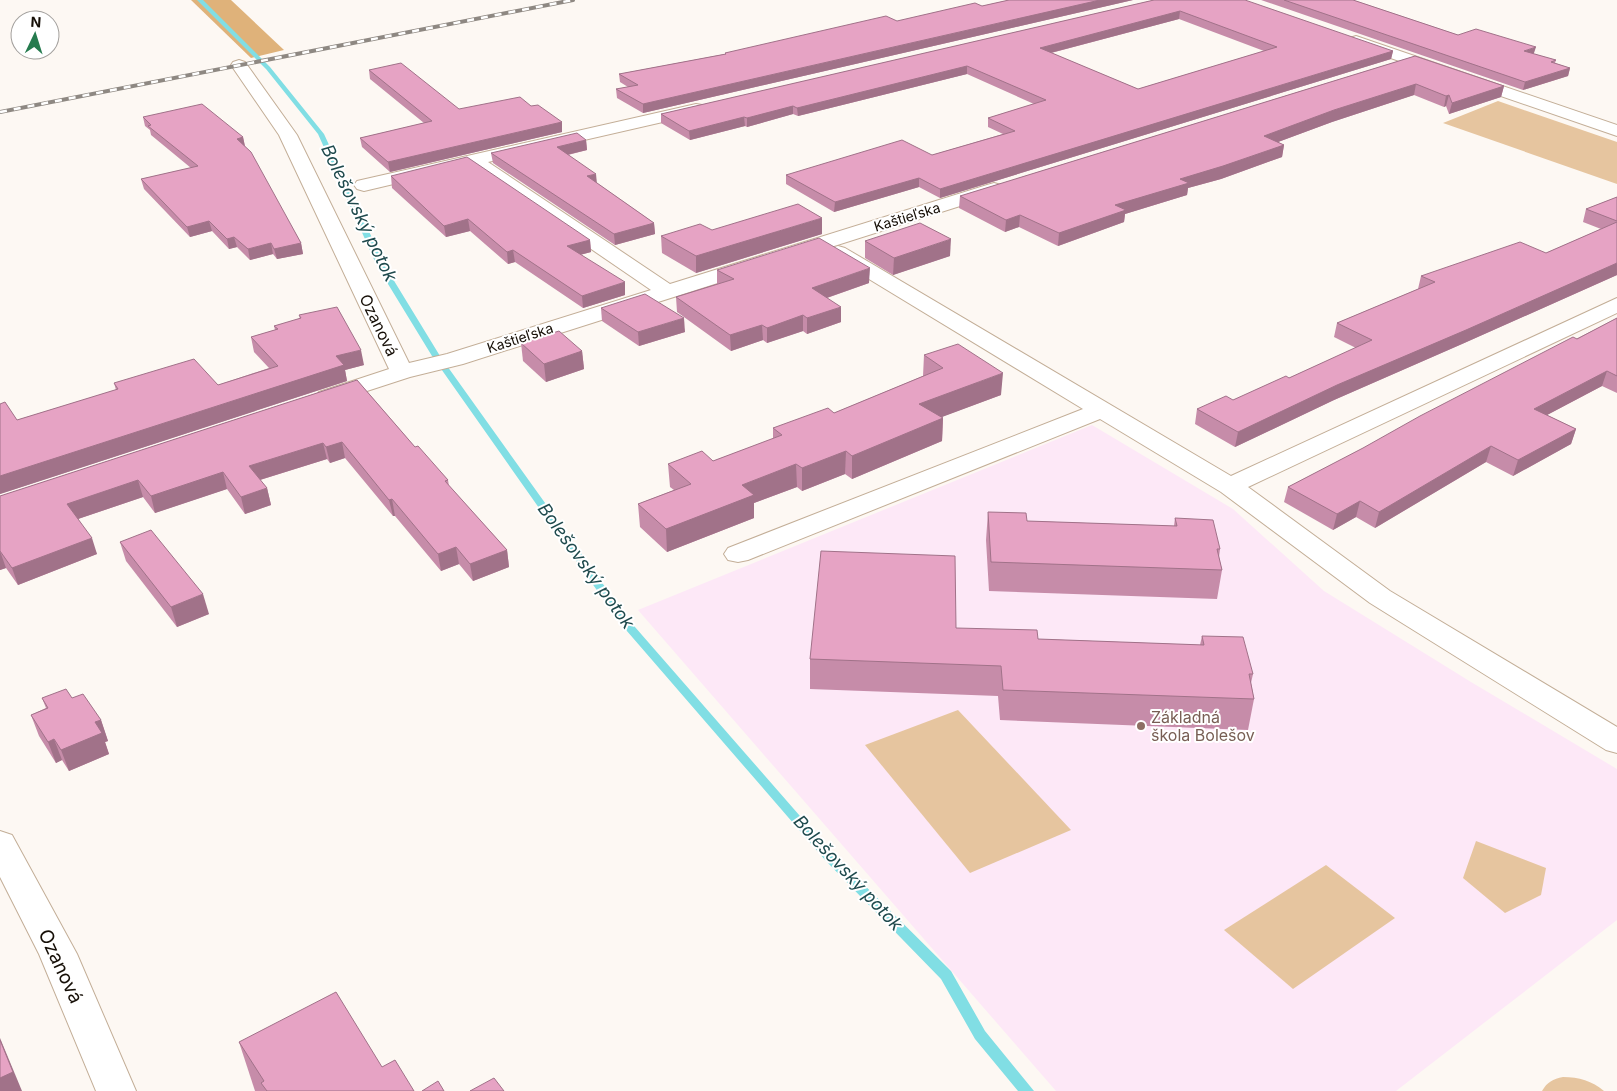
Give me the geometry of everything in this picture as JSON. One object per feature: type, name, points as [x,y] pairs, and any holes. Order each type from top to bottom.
[{"type":"street","points":[[1340,35],[1617,132]]},
{"type":"street","points":[[1383,69],[1411,60]]},
{"type":"street","name":"Ozanová","points":[[239,65],[288,135],[402,372],[310,403]]},
{"type":"street","points":[[364,185],[716,104]]},
{"type":"street","points":[[474,161],[666,291]]},
{"type":"street","name":"Kaštieľska","points":[[402,372],[455,359],[666,291],[1012,184]]},
{"type":"street","points":[[822,243],[1230,486],[1380,597],[1617,742]]},
{"type":"street","points":[[1230,486],[1617,305]]},
{"type":"street","points":[[738,554],[1101,410]]},
{"type":"street","name":"Ozanová","points":[[0,844],[58,954],[116,1091]]},
{"type":"shaded area","points":[[191,0],[231,0],[284,50],[251,58]]},
{"type":"shaded area","points":[[1498,101],[1617,142],[1617,184],[1443,123]]},
{"type":"shaded area","name":"Základná škola Bolešov","points":[[1092,425],[1233,509],[1324,591],[1617,769],[1617,920],[1396,1091],[1056,1091],[638,610]]},
{"type":"shaded area","points":[[958,710],[1071,830],[970,873],[865,745]]},
{"type":"shaded area","points":[[1476,841],[1546,868],[1541,895],[1505,913],[1463,878]]},
{"type":"shaded area","points":[[1326,865],[1395,918],[1293,989],[1224,930]]},
{"type":"shaded area","points":[[1563,1077],[1585,1080],[1604,1091],[1542,1091],[1551,1081]]},
{"type":"building","points":[[1009,0],[1100,0],[643,104],[616,89],[638,85],[619,74],[726,54],[886,16],[897,21],[975,3],[982,6]]},
{"type":"building","points":[[1154,0],[1245,0],[1393,51],[940,189],[919,178],[835,202],[786,175],[902,140],[932,155],[1015,131],[988,118],[1046,100],[967,66],[797,108],[793,106],[689,131],[661,114]],"holes":[[[1180,11],[1277,47],[1138,89],[1040,48]]]},
{"type":"building","points":[[1284,0],[1353,0],[1458,35],[1476,29],[1536,47],[1524,51],[1556,60],[1551,62],[1570,68],[1525,82]]},
{"type":"building","points":[[1415,56],[1504,86],[1452,103],[1449,95],[1446,96],[1416,84],[1334,110],[1264,136],[1284,145],[1180,179],[1189,183],[1115,205],[1126,210],[1059,233],[1020,215],[1006,220],[960,196]]},
{"type":"building","points":[[401,63],[459,109],[520,97],[531,106],[538,105],[562,122],[388,162],[360,138],[432,121],[369,70]]},
{"type":"building","points":[[202,104],[243,137],[237,139],[251,152],[301,243],[274,249],[271,243],[248,249],[234,237],[227,239],[209,221],[187,227],[141,179],[198,166],[148,126],[151,125],[143,117]]},
{"type":"building","points":[[577,133],[586,140],[557,147],[596,174],[587,176],[654,223],[614,234],[491,153]]},
{"type":"building","points":[[467,157],[590,240],[567,246],[625,282],[582,296],[513,250],[507,252],[468,219],[444,226],[391,176]]},
{"type":"building","points":[[1617,197],[1617,221],[1586,209]]},
{"type":"building","points":[[798,204],[822,218],[696,256],[661,236],[700,224],[712,230]]},
{"type":"building","points":[[1617,222],[1617,263],[1337,385],[1238,432],[1197,409],[1226,396],[1233,400],[1286,376],[1289,378],[1372,340],[1337,323],[1435,282],[1421,276],[1520,242],[1546,253]]},
{"type":"building","points":[[920,223],[951,239],[894,258],[865,241]]},
{"type":"building","points":[[819,238],[870,268],[812,288],[841,307],[807,318],[803,315],[767,328],[762,325],[730,335],[676,297],[734,279],[717,270]]},
{"type":"building","points":[[645,294],[684,318],[638,332],[601,308]]},
{"type":"building","points":[[337,307],[361,350],[336,356],[344,365],[0,476],[0,404],[5,402],[17,420],[118,389],[114,383],[194,359],[218,385],[278,366],[251,337],[278,329],[274,326],[301,318],[299,315]]},
{"type":"building","points":[[1617,318],[1617,376],[1607,371],[1534,409],[1576,429],[1518,460],[1491,446],[1379,512],[1360,501],[1337,514],[1288,487],[1573,337],[1577,339]]},
{"type":"building","points":[[559,331],[582,351],[544,364],[521,343]]},
{"type":"building","points":[[958,344],[1003,373],[919,404],[943,418],[852,456],[846,451],[802,468],[796,464],[742,485],[754,495],[666,529],[638,504],[691,484],[668,464],[702,451],[713,461],[782,435],[773,428],[828,408],[834,413],[943,368],[924,355]]},
{"type":"building","points":[[357,380],[415,447],[418,446],[448,480],[445,481],[507,550],[470,564],[456,547],[438,554],[392,499],[389,500],[342,442],[326,447],[323,443],[249,466],[267,488],[241,497],[223,472],[151,496],[138,480],[67,504],[92,538],[12,568],[0,551],[0,496]]},
{"type":"building","points":[[988,512],[1026,513],[1027,521],[1177,526],[1175,518],[1213,520],[1220,549],[1217,549],[1222,570],[991,562]]},
{"type":"building","points":[[151,530],[203,594],[171,607],[120,542]]},
{"type":"building","points":[[821,551],[955,556],[956,628],[1037,630],[1038,639],[1204,645],[1202,636],[1243,637],[1253,674],[1249,674],[1254,699],[1003,690],[1001,666],[810,659]]},
{"type":"building","points":[[66,689],[72,698],[83,694],[101,720],[95,722],[102,733],[61,750],[54,739],[48,742],[31,715],[48,708],[42,698]]},
{"type":"building","points":[[336,992],[382,1067],[395,1060],[414,1091],[267,1091],[261,1083],[264,1081],[239,1042]]},
{"type":"building","points":[[0,1040],[13,1072],[0,1078]]},
{"type":"building","points":[[494,1078],[504,1091],[470,1091]]},
{"type":"building","points":[[438,1081],[444,1091],[422,1091]]},
{"type":"waterway","name":"Bolešovský potok","points":[[200,0],[268,68],[321,134],[381,266],[436,356],[624,621],[830,858],[946,975],[980,1035],[1027,1091]]},
{"type":"railway","points":[[0,112],[573,0]]},
{"type":"place","name":"Základná škola Bolešov","points":[[1141,726]]}]
